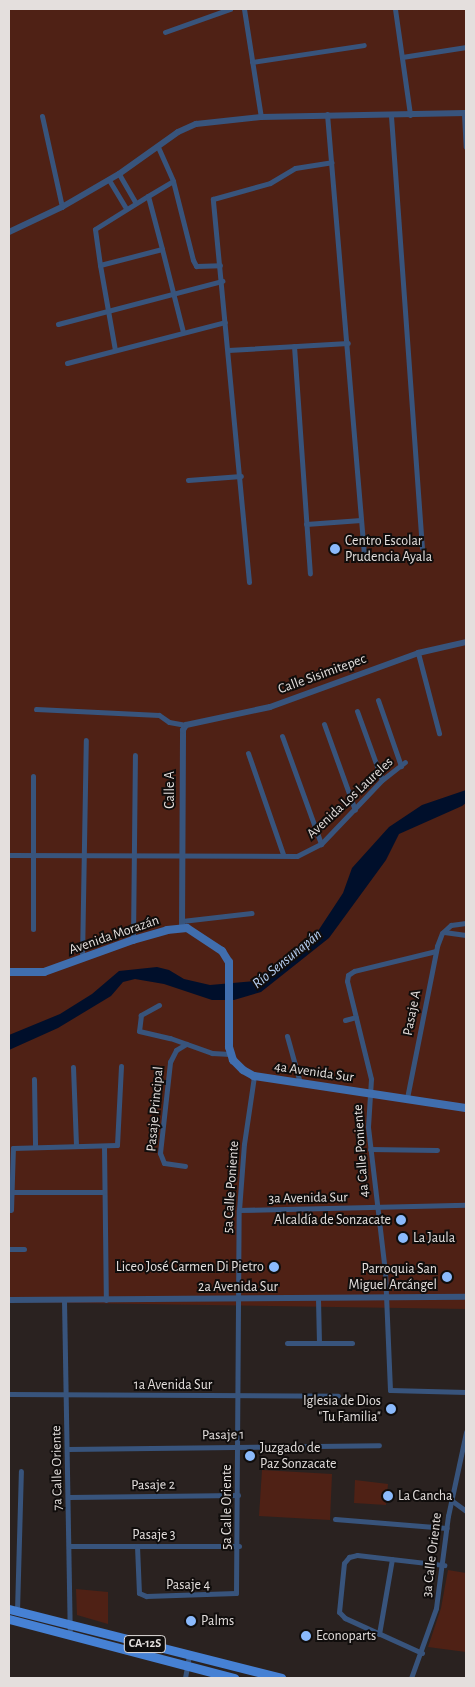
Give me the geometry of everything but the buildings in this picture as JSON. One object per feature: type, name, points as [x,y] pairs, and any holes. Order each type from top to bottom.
[{"type":"main road","name":"Avenida Morazán","points":[[9,972],[34,974],[182,925],[222,951],[230,962],[230,1054]]},
{"type":"main road","points":[[230,1054],[237,1066],[254,1076]]},
{"type":"main road","name":"4a Avenida Sur","points":[[254,1076],[466,1108]]},
{"type":"main road","name":"CA-12S","points":[[13,1610],[281,1678]]},
{"type":"main road","points":[[9,1619],[234,1678]]},
{"type":"street","points":[[165,32],[230,9]]},
{"type":"street","points":[[244,9],[261,117]]},
{"type":"street","points":[[395,9],[410,115]]},
{"type":"street","points":[[252,62],[364,45]]},
{"type":"street","points":[[402,57],[466,47]]},
{"type":"street","points":[[327,114],[348,343],[364,559]]},
{"type":"street","points":[[9,232],[62,207],[109,180],[196,124],[261,117],[327,114],[391,116],[465,114],[466,146]]},
{"type":"street","points":[[42,116],[62,207]]},
{"type":"street","points":[[391,116],[422,548]]},
{"type":"street","points":[[158,147],[173,181],[192,260],[196,266],[220,265]]},
{"type":"street","points":[[249,582],[241,476],[213,199],[270,183],[295,168],[332,162]]},
{"type":"street","points":[[119,174],[136,202]]},
{"type":"street","points":[[109,180],[126,208]]},
{"type":"street","points":[[115,350],[95,229],[126,208],[173,181]]},
{"type":"street","points":[[148,196],[183,332]]},
{"type":"street","points":[[100,265],[162,249]]},
{"type":"street","points":[[58,324],[174,296],[222,281]]},
{"type":"street","points":[[66,363],[226,322]]},
{"type":"street","points":[[228,350],[348,343]]},
{"type":"street","points":[[294,346],[310,573]]},
{"type":"street","points":[[188,480],[241,476]]},
{"type":"street","points":[[306,524],[361,520]]},
{"type":"street","name":"Calle Sisimitepec","points":[[186,725],[270,707],[418,653],[466,642]]},
{"type":"street","points":[[418,653],[439,733]]},
{"type":"street","name":"Avenida Los Laureles","points":[[9,855],[35,857],[135,857],[283,854],[297,856],[321,844],[382,780],[403,764],[378,700]]},
{"type":"street","points":[[36,709],[158,715],[169,722],[186,725]]},
{"type":"street","points":[[357,711],[382,780]]},
{"type":"street","points":[[324,724],[354,810]]},
{"type":"street","name":"Calle A","points":[[182,925],[183,730],[186,725]]},
{"type":"street","points":[[282,736],[321,844]]},
{"type":"street","points":[[82,959],[86,740]]},
{"type":"street","points":[[248,753],[283,854]]},
{"type":"street","points":[[132,940],[135,857],[135,755]]},
{"type":"street","points":[[33,776],[35,857],[33,930]]},
{"type":"street","points":[[182,925],[252,913]]},
{"type":"street","points":[[443,933],[452,925],[466,923]]},
{"type":"street","points":[[443,933],[466,935]]},
{"type":"street","name":"Pasaje A","points":[[407,1098],[436,951],[443,933]]},
{"type":"street","name":"4a Calle Poniente","points":[[436,951],[348,974],[371,1078],[369,1092],[370,1149],[387,1298],[390,1390],[466,1392]]},
{"type":"street","points":[[160,1004],[141,1015],[139,1031],[212,1053],[230,1054]]},
{"type":"street","points":[[345,1020],[356,1017]]},
{"type":"street","points":[[287,1036],[300,1083]]},
{"type":"street","name":"Pasaje Principal","points":[[185,1166],[164,1162],[160,1153],[172,1056],[186,1044]]},
{"type":"street","points":[[11,1210],[13,1148],[117,1145],[119,1140],[121,1066]]},
{"type":"street","points":[[73,1067],[76,1146]]},
{"type":"street","name":"5a Calle Poniente","points":[[238,1300],[239,1210],[244,1144],[254,1076]]},
{"type":"street","points":[[34,1078],[35,1146]]},
{"type":"street","points":[[104,1146],[103,1192],[106,1300]]},
{"type":"street","points":[[370,1149],[436,1150]]},
{"type":"street","points":[[11,1192],[103,1192]]},
{"type":"street","name":"3a Avenida Sur","points":[[239,1210],[466,1205]]},
{"type":"street","points":[[9,1249],[24,1249]]},
{"type":"street","name":"2a Avenida Sur","points":[[9,1300],[238,1300],[466,1296]]},
{"type":"street","points":[[318,1299],[319,1343]]},
{"type":"street","name":"7a Calle Oriente","points":[[64,1300],[70,1546],[70,1635]]},
{"type":"street","name":"5a Calle Oriente","points":[[236,1593],[239,1546],[238,1300]]},
{"type":"street","points":[[287,1343],[352,1343]]},
{"type":"street","name":"1a Avenida Sur","points":[[9,1394],[66,1396],[338,1396]]},
{"type":"street","name":"3a Calle Oriente","points":[[411,1678],[422,1653],[436,1608],[444,1565],[451,1500],[466,1432]]},
{"type":"street","name":"Pasaje 1","points":[[68,1449],[379,1445]]},
{"type":"street","points":[[13,1610],[21,1471]]},
{"type":"street","name":"Pasaje 2","points":[[68,1497],[238,1495]]},
{"type":"street","points":[[451,1500],[466,1512]]},
{"type":"street","points":[[335,1519],[447,1528]]},
{"type":"street","name":"Pasaje 3","points":[[70,1546],[239,1546]]},
{"type":"street","name":"Pasaje 4","points":[[137,1546],[140,1593],[163,1596],[236,1593]]},
{"type":"street","points":[[422,1653],[345,1618],[339,1612],[342,1573],[349,1557],[392,1558],[444,1565]]},
{"type":"street","points":[[380,1634],[392,1558]]},
{"type":"street","points":[[185,1678],[189,1655]]},
{"type":"shaded area","points":[[9,9],[466,9],[466,1309],[9,1302]]},
{"type":"shaded area","points":[[262,1470],[332,1474],[330,1520],[259,1516]]},
{"type":"shaded area","points":[[355,1480],[388,1484],[386,1505],[354,1503]]},
{"type":"shaded area","points":[[448,1570],[466,1573],[466,1652],[428,1647],[441,1608]]},
{"type":"shaded area","points":[[76,1589],[108,1592],[108,1624],[77,1615]]},
{"type":"water","name":"Río Sensunapán","points":[[466,790],[466,803],[462,806],[399,834],[386,860],[329,938],[261,992],[234,1000],[212,1000],[164,984],[135,979],[123,982],[111,996],[58,1028],[9,1050],[9,1035],[60,1014],[92,994],[119,971],[157,967],[169,970],[184,979],[210,985],[255,981],[271,971],[318,931],[343,893],[352,868],[389,827],[422,805]]},
{"type":"place","name":"Centro Escolar Prudencia Ayala","points":[[335,549]]},
{"type":"place","name":"Alcaldía de Sonzacate","points":[[401,1220]]},
{"type":"place","name":"La Jaula","points":[[403,1238]]},
{"type":"place","name":"Liceo José Carmen Di Pietro","points":[[274,1267]]},
{"type":"place","name":"Parroquia San Miguel Arcángel","points":[[447,1277]]},
{"type":"place","name":"Iglesia de Dios \"Tu Familia\"","points":[[391,1409]]},
{"type":"place","name":"Juzgado de Paz Sonzacate","points":[[250,1456]]},
{"type":"place","name":"La Cancha","points":[[388,1496]]},
{"type":"place","name":"Palms","points":[[191,1621]]},
{"type":"place","name":"Econoparts","points":[[306,1636]]}]
